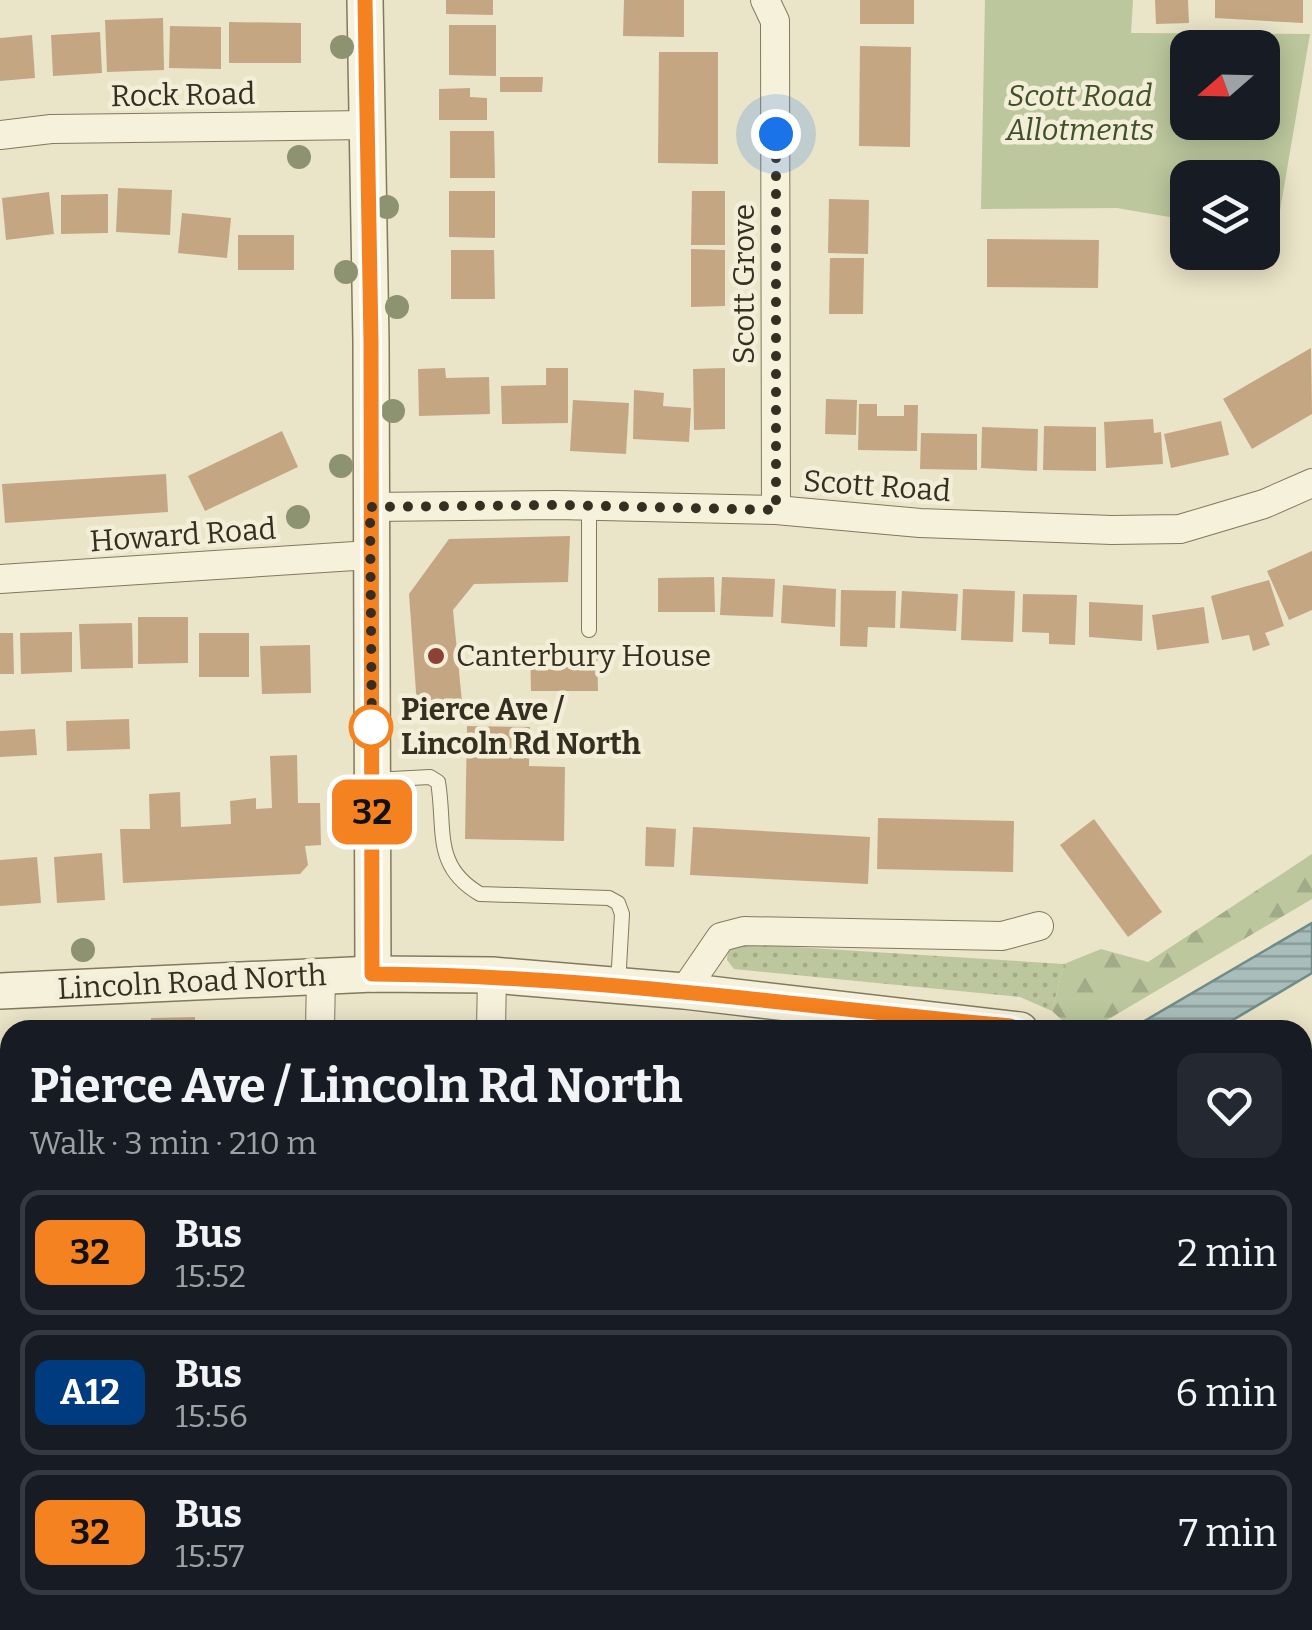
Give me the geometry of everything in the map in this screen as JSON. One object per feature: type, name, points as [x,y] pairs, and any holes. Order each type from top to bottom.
[{"type":"street","points":[[365,0],[372,974]]},
{"type":"street","name":"Scott Grove","points":[[764,0],[775,21],[776,510]]},
{"type":"street","name":"Rock Road","points":[[0,136],[51,129],[366,124]]},
{"type":"street","name":"Scott Road","points":[[370,507],[776,510],[920,523],[1180,529],[1264,504],[1312,483]]},
{"type":"street","name":"Howard Road","points":[[0,579],[370,555]]},
{"type":"street","points":[[684,990],[722,937],[744,931],[1002,936],[1039,926]]},
{"type":"street","name":"Lincoln Road North","points":[[0,991],[372,974],[492,975],[684,990],[956,1020]]},
{"type":"street","points":[[491,1020],[492,975]]},
{"type":"street","points":[[320,976],[320,1020]]},
{"type":"lane","points":[[589,506],[590,630]]},
{"type":"lane","points":[[372,780],[430,776],[438,782],[449,867],[462,884],[480,894],[609,898],[618,903],[622,914],[618,985]]},
{"type":"green space","name":"Scott Road Allotments","points":[[985,0],[1133,0],[1131,33],[1170,33],[1170,140],[1280,140],[1280,34],[1310,34],[1280,210],[1280,160],[1170,160],[1170,217],[1117,208],[981,209]]},
{"type":"green space","points":[[1312,854],[1312,899],[1107,1020],[1062,1020],[1052,1011],[1064,964],[1101,949],[1148,962]]},
{"type":"green space","points":[[735,944],[1064,964],[1052,1011],[1020,997],[734,969],[727,960],[728,951]]},
{"type":"shaded area","points":[[1312,923],[1312,973],[1233,1020],[1146,1020]]},
{"type":"building","points":[[446,0],[493,0],[493,15],[446,14]]},
{"type":"building","points":[[624,0],[684,0],[684,37],[623,36]]},
{"type":"building","points":[[860,0],[914,0],[914,24],[860,24]]},
{"type":"building","points":[[1155,0],[1188,0],[1189,23],[1156,24]]},
{"type":"building","points":[[1215,0],[1303,0],[1303,23],[1215,18]]},
{"type":"building","points":[[163,18],[164,70],[107,72],[105,20]]},
{"type":"building","points":[[229,22],[301,23],[301,63],[229,63]]},
{"type":"building","points":[[449,25],[496,25],[496,76],[449,75]]},
{"type":"building","points":[[170,26],[221,27],[221,69],[169,68]]},
{"type":"building","points":[[100,32],[102,73],[53,76],[51,35]]},
{"type":"building","points":[[32,35],[35,78],[0,81],[0,38]]},
{"type":"building","points":[[860,46],[911,47],[910,147],[859,146]]},
{"type":"building","points":[[659,52],[718,52],[718,164],[658,163]]},
{"type":"building","points":[[500,77],[543,77],[542,92],[500,92]]},
{"type":"building","points":[[470,88],[470,97],[487,98],[487,120],[439,120],[439,89]]},
{"type":"building","points":[[450,131],[494,131],[495,178],[450,178]]},
{"type":"building","points":[[118,188],[172,190],[170,235],[116,232]]},
{"type":"building","points":[[449,191],[495,191],[495,238],[449,237]]},
{"type":"building","points":[[692,191],[725,191],[725,245],[691,245]]},
{"type":"building","points":[[49,192],[54,234],[6,240],[2,198]]},
{"type":"building","points":[[108,194],[108,233],[61,234],[61,195]]},
{"type":"building","points":[[829,199],[869,200],[868,254],[828,253]]},
{"type":"building","points":[[182,213],[231,218],[227,258],[178,253]]},
{"type":"building","points":[[238,235],[294,235],[294,270],[238,270]]},
{"type":"building","points":[[987,239],[1099,240],[1098,288],[987,287]]},
{"type":"building","points":[[691,249],[725,250],[725,306],[691,307]]},
{"type":"building","points":[[451,250],[494,250],[495,299],[451,299]]},
{"type":"building","points":[[830,258],[864,258],[863,314],[829,314]]},
{"type":"building","points":[[1311,348],[1312,414],[1252,449],[1223,399]]},
{"type":"building","points":[[445,368],[446,378],[489,377],[490,414],[419,416],[418,369]]},
{"type":"building","points":[[546,368],[568,368],[568,423],[502,424],[501,386],[546,385]]},
{"type":"building","points":[[725,368],[725,429],[694,430],[693,369]]},
{"type":"building","points":[[634,390],[664,393],[663,406],[691,408],[689,442],[633,439]]},
{"type":"building","points":[[826,399],[857,400],[856,435],[825,434]]},
{"type":"building","points":[[573,400],[629,403],[626,454],[570,451]]},
{"type":"building","points":[[859,404],[877,404],[877,416],[904,416],[904,405],[918,405],[917,451],[858,450]]},
{"type":"building","points":[[1153,419],[1154,433],[1161,432],[1163,464],[1106,468],[1104,422]]},
{"type":"building","points":[[1221,421],[1229,455],[1171,468],[1164,434]]},
{"type":"building","points":[[1044,426],[1096,427],[1096,471],[1043,470]]},
{"type":"building","points":[[982,427],[1038,429],[1037,471],[981,468]]},
{"type":"building","points":[[282,431],[298,467],[205,511],[188,476]]},
{"type":"building","points":[[921,433],[977,434],[977,470],[920,469]]},
{"type":"building","points":[[166,474],[168,512],[5,523],[2,484]]},
{"type":"building","name":"Canterbury House","points":[[570,536],[568,582],[474,584],[453,610],[462,702],[417,706],[409,594],[449,539]]},
{"type":"building","points":[[1312,551],[1312,610],[1289,620],[1267,571]]},
{"type":"building","points":[[714,577],[715,612],[658,612],[658,578]]},
{"type":"building","points":[[722,577],[775,579],[773,617],[720,615]]},
{"type":"building","points":[[1269,580],[1284,626],[1265,633],[1270,645],[1253,651],[1249,635],[1222,640],[1211,596]]},
{"type":"building","points":[[783,585],[836,589],[835,627],[781,623]]},
{"type":"building","points":[[963,589],[1015,591],[1013,642],[961,640]]},
{"type":"building","points":[[841,590],[896,591],[895,628],[868,627],[867,647],[840,646]]},
{"type":"building","points":[[902,591],[958,594],[956,631],[900,628]]},
{"type":"building","points":[[1023,594],[1077,595],[1075,645],[1049,644],[1049,633],[1022,632]]},
{"type":"building","points":[[1089,602],[1143,605],[1142,641],[1089,637]]},
{"type":"building","points":[[1204,607],[1209,643],[1157,650],[1152,615]]},
{"type":"building","points":[[138,617],[188,617],[188,663],[138,664]]},
{"type":"building","points":[[132,623],[133,668],[81,669],[79,624]]},
{"type":"building","points":[[72,632],[72,672],[21,674],[20,633]]},
{"type":"building","points":[[0,633],[13,633],[14,674],[0,674]]},
{"type":"building","points":[[199,633],[249,633],[249,677],[199,677]]},
{"type":"building","points":[[310,645],[311,693],[262,694],[260,646]]},
{"type":"building","points":[[597,648],[598,691],[531,691],[530,649]]},
{"type":"building","points":[[129,719],[130,749],[67,751],[66,721]]},
{"type":"building","points":[[467,726],[530,727],[529,766],[565,767],[564,841],[465,839]]},
{"type":"building","points":[[35,729],[37,755],[0,757],[0,731]]},
{"type":"building","points":[[297,755],[298,803],[320,803],[321,845],[305,846],[308,865],[300,874],[123,883],[120,829],[150,829],[149,794],[180,792],[181,827],[231,824],[230,801],[256,798],[256,809],[272,808],[270,756]]},
{"type":"building","points":[[878,818],[1014,821],[1013,872],[877,869]]},
{"type":"building","points":[[1094,819],[1162,912],[1128,937],[1060,845]]},
{"type":"building","points":[[646,827],[676,829],[674,867],[645,866]]},
{"type":"building","points":[[693,827],[870,837],[868,884],[690,875]]},
{"type":"building","points":[[102,853],[105,900],[57,903],[54,857]]},
{"type":"building","points":[[37,857],[41,903],[0,906],[0,860]]},
{"type":"building","points":[[195,1017],[195,1020],[151,1020]]},
{"type":"bus line","name":"32","points":[[365,0],[371,341],[372,974],[492,975],[684,990],[945,1020]]},
{"type":"place","name":"Canterbury House","points":[[436,656]]},
{"type":"place","name":"Pierce Ave / Lincoln Rd North","points":[[371,727]]},
{"type":"route","points":[[371,727],[372,742],[370,507],[557,505],[776,510],[776,134]]}]
